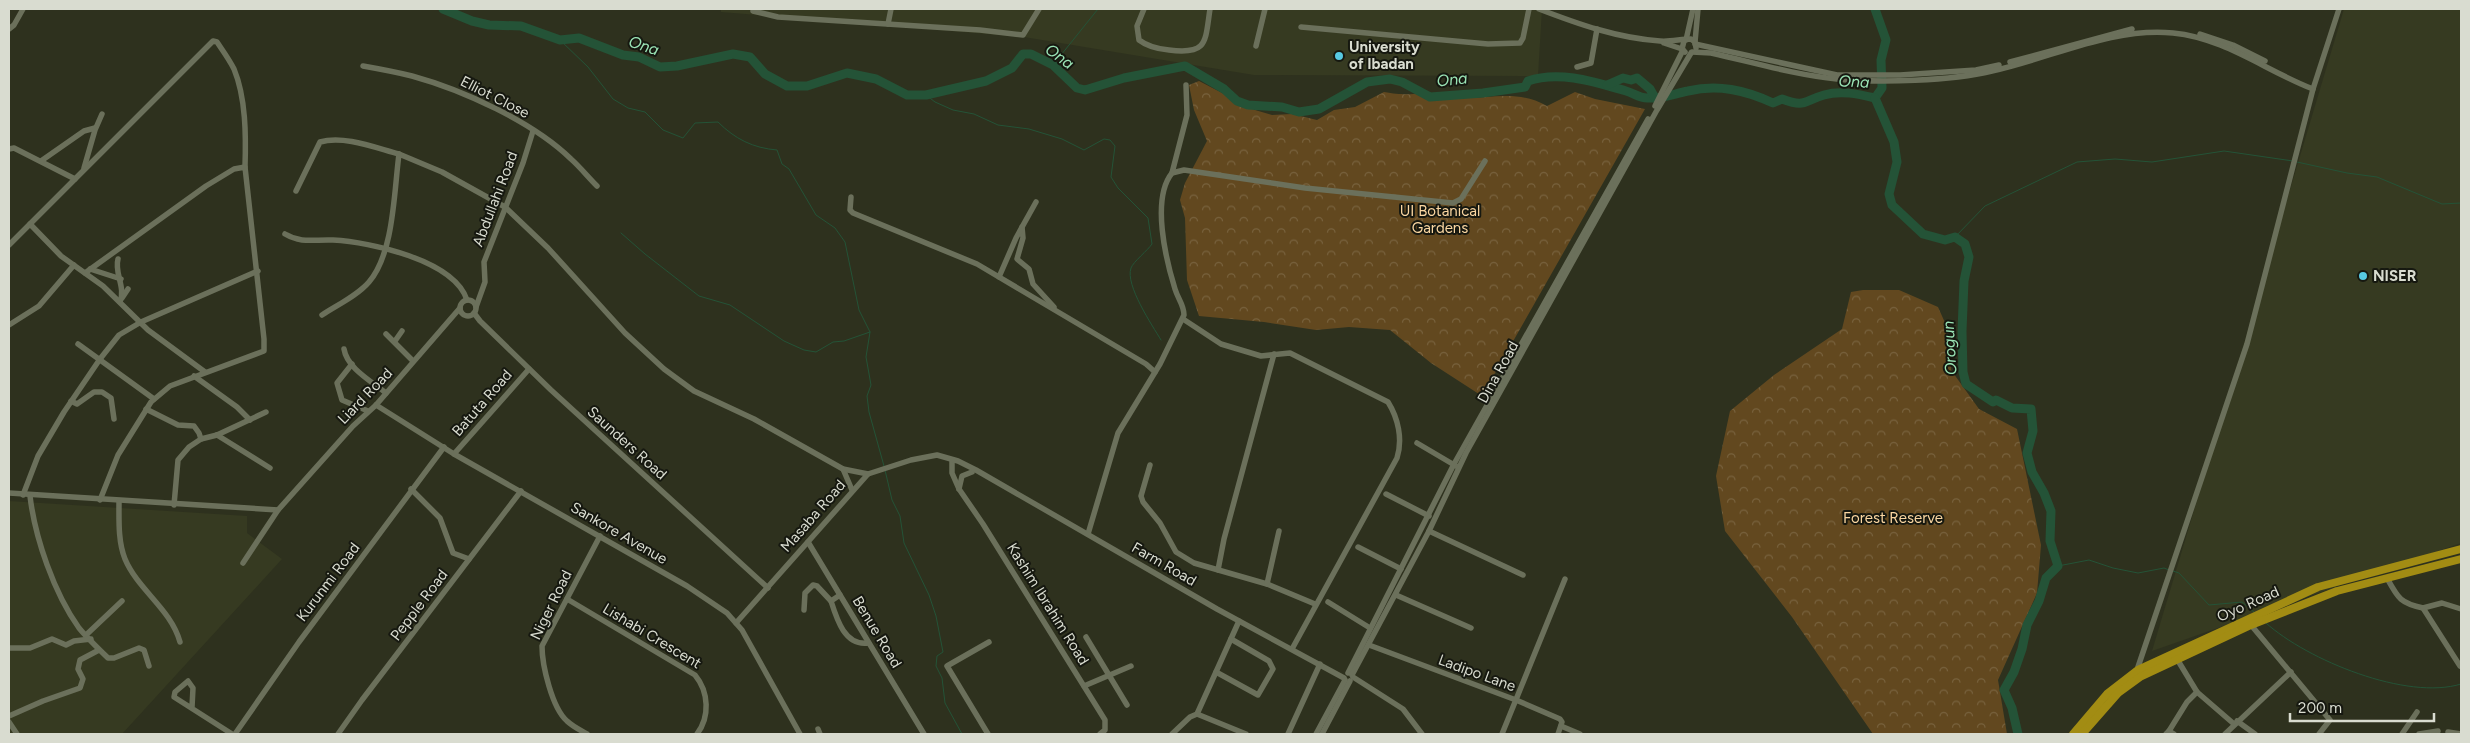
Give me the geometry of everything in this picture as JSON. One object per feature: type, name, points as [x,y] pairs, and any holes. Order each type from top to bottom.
[{"type":"highway","name":"Oyo Road","points":[[2082,734],[2118,693],[2139,673],[2177,659],[2318,587],[2461,549]]},
{"type":"highway","name":"Oyo Road","points":[[2265,615],[2337,591],[2461,559]]},
{"type":"highway","name":"Oyo Road","points":[[2073,734],[2107,694],[2139,673],[2252,622]]},
{"type":"street","points":[[9,30],[23,9]]},
{"type":"street","points":[[888,24],[891,9]]},
{"type":"street","points":[[753,11],[778,17],[1023,35],[1028,30],[1039,9]]},
{"type":"street","points":[[1144,9],[1137,26],[1139,40],[1152,47],[1190,53],[1196,51],[1201,45],[1210,9]]},
{"type":"street","points":[[1256,46],[1265,9]]},
{"type":"street","points":[[1301,27],[1488,44],[1520,42],[1523,38],[1530,9]]},
{"type":"street","points":[[1543,9],[1597,29],[1660,41],[1692,53],[1711,53],[1836,79],[1900,77],[1976,70],[1994,67],[2101,36],[2149,28],[2193,32],[2210,37],[2314,87]]},
{"type":"street","points":[[1669,83],[1682,50],[1693,9]]},
{"type":"street","points":[[1669,83],[1695,50],[1698,9]]},
{"type":"street","points":[[2139,673],[2247,344],[2314,87],[2339,9]]},
{"type":"street","points":[[1577,67],[1591,63],[1597,29]]},
{"type":"street","points":[[1660,41],[1685,40],[1828,73],[1868,78]]},
{"type":"street","points":[[9,245],[213,41],[217,42],[229,60],[238,81],[246,138],[245,167],[258,271],[264,351],[170,386],[154,399],[118,455],[100,500]]},
{"type":"street","name":"Elliot Close","points":[[363,66],[412,76],[446,87],[486,104],[533,131],[570,157],[597,186]]},
{"type":"street","name":"Dina Road","points":[[1349,677],[1370,628],[1429,516],[1669,83]]},
{"type":"street","points":[[1088,534],[1118,433],[1155,372],[1183,320],[1184,308],[1176,292],[1162,222],[1161,201],[1162,190],[1172,173],[1187,115],[1186,85]]},
{"type":"street","points":[[83,170],[95,128],[102,114]]},
{"type":"street","points":[[41,161],[84,131],[95,128]]},
{"type":"street","name":"Abdullahi Road","points":[[475,310],[485,282],[484,262],[523,163],[533,131]]},
{"type":"street","points":[[296,191],[310,166],[314,151],[320,142],[329,140],[343,141],[399,154],[442,172],[505,207],[548,248],[625,333],[664,368],[694,390],[754,419],[843,469],[868,474]]},
{"type":"street","points":[[9,149],[14,148],[75,178]]},
{"type":"street","points":[[322,315],[361,290],[370,281],[386,248],[399,154]]},
{"type":"street","points":[[1172,173],[1184,170],[1305,188],[1453,203],[1461,199],[1485,161]]},
{"type":"street","points":[[88,271],[206,186],[234,169],[245,167]]},
{"type":"street","points":[[851,197],[850,210],[853,213],[977,264],[1146,364],[1155,372]]},
{"type":"street","points":[[999,277],[1036,202]]},
{"type":"street","points":[[30,224],[61,256],[74,265],[88,271],[122,279]]},
{"type":"street","points":[[1022,227],[1023,238],[1017,260],[1029,268],[1033,284],[1058,311]]},
{"type":"street","points":[[285,234],[301,241],[332,239],[386,248],[414,258],[446,274],[464,289],[470,300],[475,310],[466,315],[462,313],[460,308],[463,301],[470,300],[480,298]]},
{"type":"street","points":[[118,259],[117,267],[122,279],[121,300]]},
{"type":"street","points":[[9,325],[39,306],[74,265]]},
{"type":"street","points":[[88,271],[121,300],[148,330],[205,372]]},
{"type":"street","points":[[149,666],[146,654],[141,648],[111,658],[99,650],[68,612],[54,580],[26,495],[38,456],[71,401],[119,335],[141,322],[258,271]]},
{"type":"street","points":[[121,300],[128,289]]},
{"type":"street","name":"Liard Road","points":[[242,563],[278,510],[376,405],[460,308]]},
{"type":"street","name":"Saunders Road","points":[[475,310],[480,321],[529,369],[768,588]]},
{"type":"street","points":[[1183,320],[1221,344],[1261,356],[1290,353],[1388,402],[1396,417],[1399,430],[1397,458],[1315,604],[1292,649]]},
{"type":"street","points":[[395,342],[402,331]]},
{"type":"street","points":[[386,334],[414,361]]},
{"type":"street","points":[[78,344],[154,399]]},
{"type":"street","points":[[344,349],[347,358],[352,364],[386,393]]},
{"type":"street","points":[[1218,570],[1224,539],[1274,354]]},
{"type":"street","points":[[352,364],[337,383],[338,392],[342,400],[368,412]]},
{"type":"street","name":"Batuta Road","points":[[454,454],[529,369]]},
{"type":"street","points":[[194,376],[237,407],[250,420]]},
{"type":"street","points":[[71,401],[77,404],[94,392],[102,392],[111,398],[114,419]]},
{"type":"street","name":"Sankore Avenue","points":[[376,405],[454,454],[687,586],[727,613],[756,653],[800,734]]},
{"type":"street","points":[[146,409],[178,425],[194,426],[201,439]]},
{"type":"street","points":[[174,505],[178,460],[189,447],[201,439],[217,435],[266,412]]},
{"type":"street","points":[[217,435],[270,468]]},
{"type":"street","points":[[1417,443],[1456,466]]},
{"type":"street","name":"Kurunmi Road","points":[[236,734],[298,642],[444,447]]},
{"type":"street","name":"Farm Road","points":[[928,457],[937,455],[948,457],[976,470],[1239,621],[1332,671],[1349,677]]},
{"type":"street","name":"Masaba Road","points":[[736,623],[868,474],[911,460],[928,457]]},
{"type":"street","name":"Farm Road","points":[[928,457],[952,462],[984,476]]},
{"type":"street","name":"Kashim Ibrahim Road","points":[[952,462],[952,473],[959,489],[1106,720],[1105,730],[1100,734]]},
{"type":"street","points":[[1150,465],[1143,489],[1143,502],[1160,523],[1176,552],[1194,563],[1267,584],[1315,604]]},
{"type":"street","name":"Dina Road","points":[[1349,677],[1369,645],[1430,531],[1456,466]]},
{"type":"street","points":[[843,469],[852,490]]},
{"type":"street","points":[[852,471],[859,482]]},
{"type":"street","points":[[959,489],[962,476],[972,472]]},
{"type":"street","points":[[411,489],[440,518],[453,553],[469,559]]},
{"type":"street","name":"Pepple Road","points":[[338,734],[521,491]]},
{"type":"street","points":[[9,493],[119,502],[278,510]]},
{"type":"street","points":[[1386,494],[1429,516]]},
{"type":"street","points":[[119,502],[120,543],[125,559],[135,577],[171,621],[180,642]]},
{"type":"street","points":[[1267,584],[1279,531]]},
{"type":"street","points":[[1430,531],[1523,575]]},
{"type":"street","name":"Niger Road","points":[[587,734],[565,720],[557,706],[542,662],[542,646],[600,536]]},
{"type":"street","name":"Benue Road","points":[[808,542],[924,734]]},
{"type":"street","points":[[1358,546],[1401,569]]},
{"type":"street","points":[[2388,578],[2397,597],[2403,602],[2423,608],[2460,666]]},
{"type":"street","points":[[1502,734],[1565,579]]},
{"type":"street","points":[[804,610],[805,593],[813,585],[817,586],[831,601],[850,641],[858,645],[868,643]]},
{"type":"street","points":[[831,601],[840,595]]},
{"type":"street","points":[[1396,595],[1472,628]]},
{"type":"street","name":"Lishabi Crescent","points":[[567,599],[695,674],[705,693],[706,709],[703,726],[697,734]]},
{"type":"street","points":[[9,648],[30,648],[52,639],[66,645],[74,640],[88,637],[122,601]]},
{"type":"street","points":[[1328,602],[1370,628]]},
{"type":"street","points":[[2423,608],[2431,604],[2442,603],[2461,609]]},
{"type":"street","points":[[1172,734],[1190,717],[1197,714],[1239,621]]},
{"type":"street","points":[[2252,622],[2330,720],[2320,734]]},
{"type":"street","points":[[1086,637],[1127,705]]},
{"type":"street","points":[[1216,672],[1258,695],[1273,669],[1269,661],[1231,639]]},
{"type":"street","points":[[988,734],[947,666],[989,642]]},
{"type":"street","name":"Ladipo Lane","points":[[1369,645],[1516,700],[1560,720],[1561,726]]},
{"type":"street","points":[[9,716],[42,701],[80,688],[83,679],[78,669],[80,660],[99,650]]},
{"type":"street","points":[[2177,659],[2197,692],[2255,734]]},
{"type":"street","points":[[1288,734],[1320,664]]},
{"type":"street","points":[[1084,686],[1131,666]]},
{"type":"street","points":[[2225,734],[2291,672]]},
{"type":"street","points":[[1349,677],[1403,709],[1422,734]]},
{"type":"street","points":[[1316,734],[1349,677]]},
{"type":"street","points":[[1322,734],[1349,677]]},
{"type":"street","points":[[192,707],[192,688],[188,681],[184,682],[174,697],[232,734]]},
{"type":"street","points":[[2170,733],[2187,702],[2197,692]]},
{"type":"street","points":[[2402,734],[2417,712]]},
{"type":"street","points":[[1197,714],[1246,734]]},
{"type":"street","points":[[9,722],[17,734]]},
{"type":"street","points":[[1558,734],[1561,726],[1580,734]]},
{"type":"street","points":[[2420,734],[2438,731]]},
{"type":"street","points":[[2448,732],[2461,734]]},
{"type":"shaded area","name":"University of Ibadan","points":[[721,9],[1542,9],[1538,76],[1254,75],[1024,37],[721,12]]},
{"type":"shaded area","name":"NISER","points":[[2344,9],[2461,9],[2461,543],[2152,651]]},
{"type":"shaded area","points":[[9,501],[247,516],[247,533],[282,559],[122,734],[9,734]]},
{"type":"green space","name":"UI Botanical Gardens","points":[[1199,81],[1255,110],[1272,115],[1292,114],[1317,120],[1334,110],[1355,107],[1384,92],[1459,98],[1516,96],[1537,101],[1547,106],[1575,92],[1595,99],[1645,109],[1482,396],[1431,363],[1390,330],[1349,327],[1316,330],[1264,322],[1199,316],[1187,280],[1185,218],[1180,200],[1185,183],[1207,141],[1194,110],[1189,85]]},
{"type":"green space","name":"Forest Reserve","points":[[1899,290],[1938,307],[1950,334],[1951,370],[1979,409],[2017,429],[2041,545],[2037,593],[1998,680],[2007,734],[1873,734],[1792,617],[1725,531],[1716,476],[1730,411],[1774,375],[1842,329],[1851,292]]},
{"type":"waterway","name":"Ona","points":[[443,9],[472,21],[489,25],[521,26],[560,40],[579,38],[623,55],[639,57],[660,67],[677,66],[733,54],[750,57],[765,74],[787,86],[807,86],[847,73],[876,79],[907,95],[926,95],[986,81],[1012,68],[1023,54],[1031,54],[1053,65],[1077,88],[1085,90],[1124,78],[1185,66],[1224,89],[1237,101],[1248,105],[1282,107],[1299,112],[1319,109],[1367,82],[1390,79],[1402,82],[1430,97],[1483,93],[1525,87],[1528,81],[1540,78],[1564,77],[1590,81],[1647,98],[1663,97],[1710,88],[1742,92],[1773,103],[1782,99],[1790,102],[1804,103],[1824,95],[1837,93],[1875,98]]},
{"type":"waterway","points":[[1053,65],[1098,9]]},
{"type":"waterway","name":"Ona","points":[[1875,9],[1886,40],[1881,60],[1882,88],[1875,98]]},
{"type":"waterway","points":[[560,40],[588,67],[613,99],[628,108],[645,112],[663,130],[683,138],[695,123],[718,122],[745,142],[777,150],[782,164],[789,169],[816,215],[835,228],[845,242],[859,310],[870,332],[866,357],[871,385],[867,396],[869,412],[884,466]]},
{"type":"waterway","name":"Ona","points":[[1607,85],[1623,78],[1631,80],[1637,78],[1650,89],[1655,98]]},
{"type":"waterway","points":[[926,95],[935,102],[953,110],[974,114],[998,125],[1029,129],[1062,139],[1084,150],[1104,139],[1110,140],[1115,146],[1111,177],[1118,188],[1148,218],[1152,244],[1132,265],[1130,275],[1140,305],[1161,340]]},
{"type":"waterway","name":"Orogun","points":[[1875,98],[1894,142],[1897,162],[1889,194],[1892,205],[1923,234],[1945,240],[1955,237],[1965,244],[1969,257],[1964,281],[1962,331],[1963,372],[1966,384],[1993,402],[1996,400],[2012,408],[2031,409],[2033,431],[2027,453],[2032,472],[2044,493],[2051,511],[2050,541],[2058,566],[2046,578],[2039,601],[2027,625],[2022,649],[2014,672],[2004,690],[2012,708],[2018,734]]},
{"type":"waterway","points":[[1955,237],[1985,206],[2077,162],[2115,159],[2152,162],[2224,151],[2293,161]]},
{"type":"waterway","points":[[2297,162],[2347,173],[2377,177],[2442,204],[2461,203]]},
{"type":"waterway","points":[[621,233],[699,296],[730,305],[784,341],[804,350],[816,352],[833,342],[844,341],[870,332]]},
{"type":"waterway","points":[[885,470],[892,500],[900,516],[904,543],[929,595],[936,616],[943,652],[937,656],[936,666],[942,678],[945,703],[962,734]]},
{"type":"waterway","points":[[2058,566],[2089,560],[2113,568],[2138,573],[2164,568],[2169,570]]},
{"type":"waterway","points":[[2173,571],[2179,573],[2209,605],[2242,602],[2254,612]]},
{"type":"waterway","points":[[2266,623],[2306,651],[2359,674],[2386,682],[2414,687],[2439,688],[2461,684]]},
{"type":"place","name":"University of Ibadan","points":[[1339,56]]},
{"type":"place","name":"NISER","points":[[2363,276]]}]
